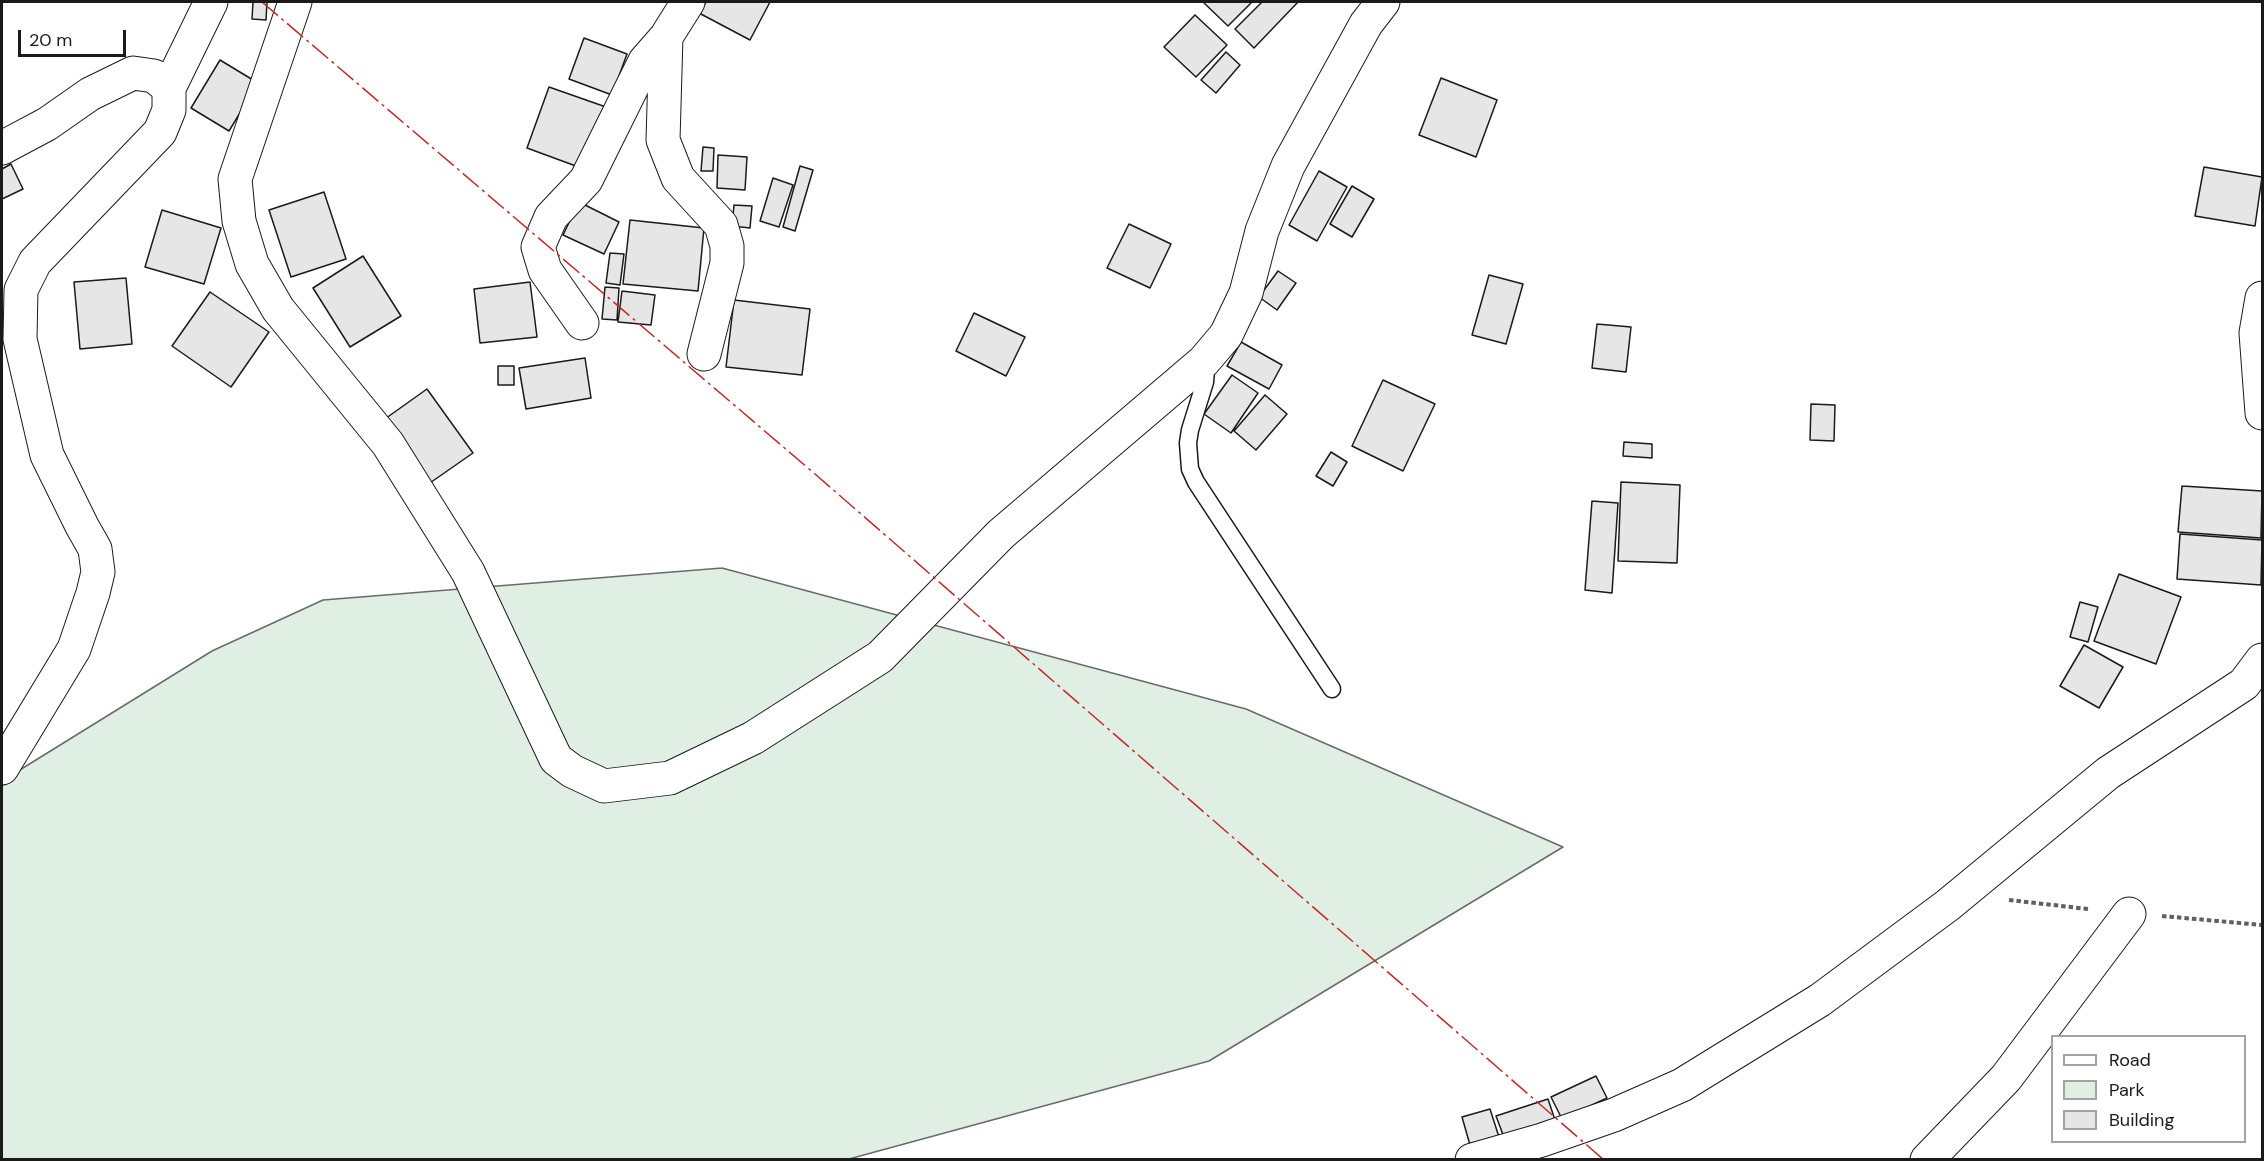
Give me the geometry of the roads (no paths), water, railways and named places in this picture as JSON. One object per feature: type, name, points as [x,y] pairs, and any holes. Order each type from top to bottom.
[{"type":"street","points":[[2,768],[74,649],[98,572],[95,549],[47,455],[20,339],[21,290],[35,262],[160,132],[169,110],[169,88],[211,2]]},
{"type":"street","points":[[295,2],[235,179],[239,221],[252,264],[278,309],[388,444],[468,572],[556,759],[572,771],[604,786],[670,778],[753,738],[880,657],[1001,534],[1204,361],[1226,335],[1246,293],[1262,231],[1288,166],[1366,24],[1383,2]]},
{"type":"street","points":[[582,323],[545,270],[538,248],[551,218],[586,180],[645,62],[666,38],[688,2]]},
{"type":"street","points":[[666,38],[663,140],[678,178],[721,225],[727,246],[727,263],[704,354]]},
{"type":"street","points":[[2,148],[47,124],[90,94],[133,73],[154,76],[169,88]]},
{"type":"street","points":[[2262,298],[2256,333],[2262,413]]},
{"type":"street","points":[[1472,1160],[1542,1140],[1614,1115],[1682,1085],[1820,1000],[1948,905],[2108,773],[2244,684],[2262,660]]},
{"type":"street","points":[[1927,1160],[2006,1078],[2129,914]]},
{"type":"lane","points":[[1204,361],[1205,382],[1188,443],[1190,469],[1196,482],[1332,689]]}]
